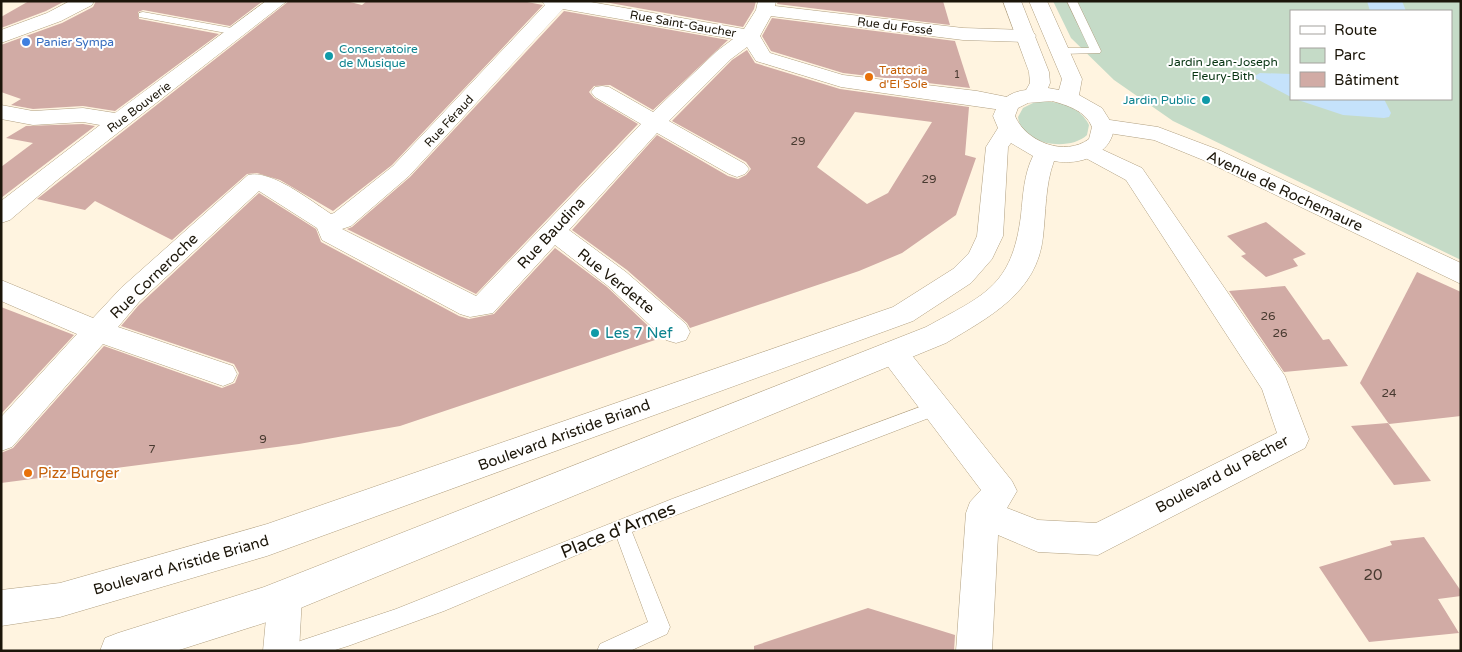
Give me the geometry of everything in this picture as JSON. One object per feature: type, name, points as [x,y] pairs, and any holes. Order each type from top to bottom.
[{"type":"street","points":[[57,1],[82,3]]},
{"type":"street","name":"Rue Bouverie","points":[[1,214],[278,1]]},
{"type":"street","points":[[1012,1],[1039,72],[1040,83],[1035,94]]},
{"type":"street","points":[[1038,1],[1072,79],[1068,98]]},
{"type":"street","name":"Rue Saint-Gaucher","points":[[554,2],[591,5],[750,36],[763,57],[841,81],[977,98],[1008,117]]},
{"type":"street","name":"Rue Féraud","points":[[328,223],[342,220],[401,171],[554,2]]},
{"type":"street","points":[[1,37],[54,17],[82,3]]},
{"type":"street","points":[[750,36],[766,6]]},
{"type":"street","name":"Rue du Fossé","points":[[766,6],[963,34],[1026,36]]},
{"type":"street","name":"Rue Baudina","points":[[328,223],[331,234],[470,307],[483,306],[656,121],[724,54],[750,36]]},
{"type":"street","points":[[602,92],[738,169]]},
{"type":"street","points":[[1035,94],[1068,98],[1094,113],[1095,138],[1069,154],[1048,152],[1024,143],[1008,117],[1019,97],[1035,94]]},
{"type":"street","points":[[1,112],[33,118],[84,115],[120,121]]},
{"type":"street","name":"Boulevard Aristide Briand","points":[[1,608],[60,600],[267,540],[903,314],[962,276],[979,259],[990,236],[997,147],[1008,117]]},
{"type":"street","name":"Avenue de Rochemaure","points":[[1095,138],[1158,134],[1211,155],[1461,274]]},
{"type":"street","name":"Boulevard du Pêcher","points":[[991,502],[1038,536],[1098,539],[1294,439],[1275,385],[1134,174],[1095,138]]},
{"type":"street","points":[[118,651],[285,597],[936,335],[991,303],[1016,280],[1030,248],[1035,184],[1042,161],[1048,152]]},
{"type":"street","name":"Rue Corneroche","points":[[1,438],[130,294],[256,181],[267,185],[328,223]]},
{"type":"street","name":"Rue Verdette","points":[[553,231],[617,279],[676,332]]},
{"type":"street","points":[[1,290],[97,331],[223,374]]},
{"type":"street","points":[[893,352],[936,408],[991,502],[974,651]]},
{"type":"street","points":[[281,651],[285,597]]},
{"type":"lane","points":[[1060,51],[1096,50],[1072,1]]},
{"type":"lane","points":[[143,15],[237,32]]},
{"type":"lane","name":"Place d'Armes","points":[[300,651],[367,631],[678,505],[867,437],[936,408]]},
{"type":"lane","points":[[607,651],[660,627],[622,528]]},
{"type":"green space","name":"Jardin Jean-Joseph Fleury-Bith","points":[[1053,1],[1461,1],[1461,260],[1173,121],[1114,80],[1071,38]]},
{"type":"green space","points":[[1035,102],[1059,103],[1073,108],[1085,118],[1089,125],[1087,135],[1079,140],[1058,144],[1047,143],[1028,134],[1021,127],[1018,117],[1023,108]]},
{"type":"water","points":[[1367,1],[1402,1],[1406,10],[1370,10]]},
{"type":"water","points":[[1260,73],[1290,74],[1290,96],[1253,77]]},
{"type":"water","points":[[1298,100],[1384,100],[1391,113],[1389,117],[1384,118],[1343,115]]},
{"type":"building","points":[[29,1],[65,1],[46,11],[1,28],[1,17]]},
{"type":"building","points":[[96,1],[263,1],[230,26],[143,10],[138,12],[139,19],[219,34],[115,111],[83,106],[33,109],[11,105],[21,99],[1,92],[1,45],[62,23],[93,7]]},
{"type":"building","points":[[289,1],[346,1],[362,5],[367,1],[522,1],[543,5],[392,165],[333,211],[280,180],[257,173],[247,174],[172,240],[95,201],[85,210],[37,199]]},
{"type":"building","points":[[599,1],[756,1],[754,9],[743,27]]},
{"type":"building","points":[[778,1],[943,1],[950,25],[777,4]]},
{"type":"building","points":[[564,11],[728,40],[653,110],[610,85],[594,86],[589,92],[594,98],[638,124],[476,294],[347,229],[352,227],[410,177]]},
{"type":"building","points":[[772,18],[955,41],[970,88],[843,73],[771,51],[762,36]]},
{"type":"building","points":[[747,50],[755,63],[840,89],[969,107],[965,155],[976,158],[956,215],[902,253],[859,271],[690,328],[687,323],[627,270],[572,230],[657,135],[728,176],[738,179],[746,175],[751,169],[746,162],[672,121],[732,60]],"holes":[[[855,112],[932,122],[888,193],[867,204],[817,167]]]},
{"type":"building","points":[[83,124],[95,126],[1,198],[1,167],[33,143],[6,138],[26,126]]},
{"type":"building","points":[[259,193],[316,229],[321,242],[459,316],[469,319],[494,314],[555,248],[607,287],[661,338],[400,426],[299,444],[1,483],[1,453],[13,448],[104,346],[222,388],[235,383],[239,373],[234,364],[121,326],[138,306]]},
{"type":"building","points":[[1266,222],[1306,254],[1293,259],[1298,266],[1266,277],[1241,256],[1246,254],[1227,236]]},
{"type":"building","points":[[1417,272],[1461,292],[1461,416],[1389,424],[1360,383]]},
{"type":"building","points":[[1285,286],[1323,340],[1329,339],[1348,366],[1284,372],[1229,291]]},
{"type":"building","points":[[1,307],[74,335],[1,414]]},
{"type":"building","points":[[1388,423],[1431,481],[1394,485],[1351,426]]},
{"type":"building","points":[[1424,537],[1461,591],[1461,596],[1438,599],[1459,633],[1369,642],[1319,567],[1392,545],[1390,541]]},
{"type":"building","points":[[868,608],[955,635],[954,651],[754,651],[754,646]]},
{"type":"place","name":"Panier Sympa","points":[[26,42]]},
{"type":"place","name":"Conservatoire de Musique","points":[[329,56]]},
{"type":"place","name":"Trattoria d'El Sole","points":[[869,77]]},
{"type":"place","name":"Jardin Public","points":[[1206,100]]},
{"type":"place","name":"Les 7 Nef","points":[[595,333]]},
{"type":"place","name":"Pizz Burger","points":[[28,473]]}]
